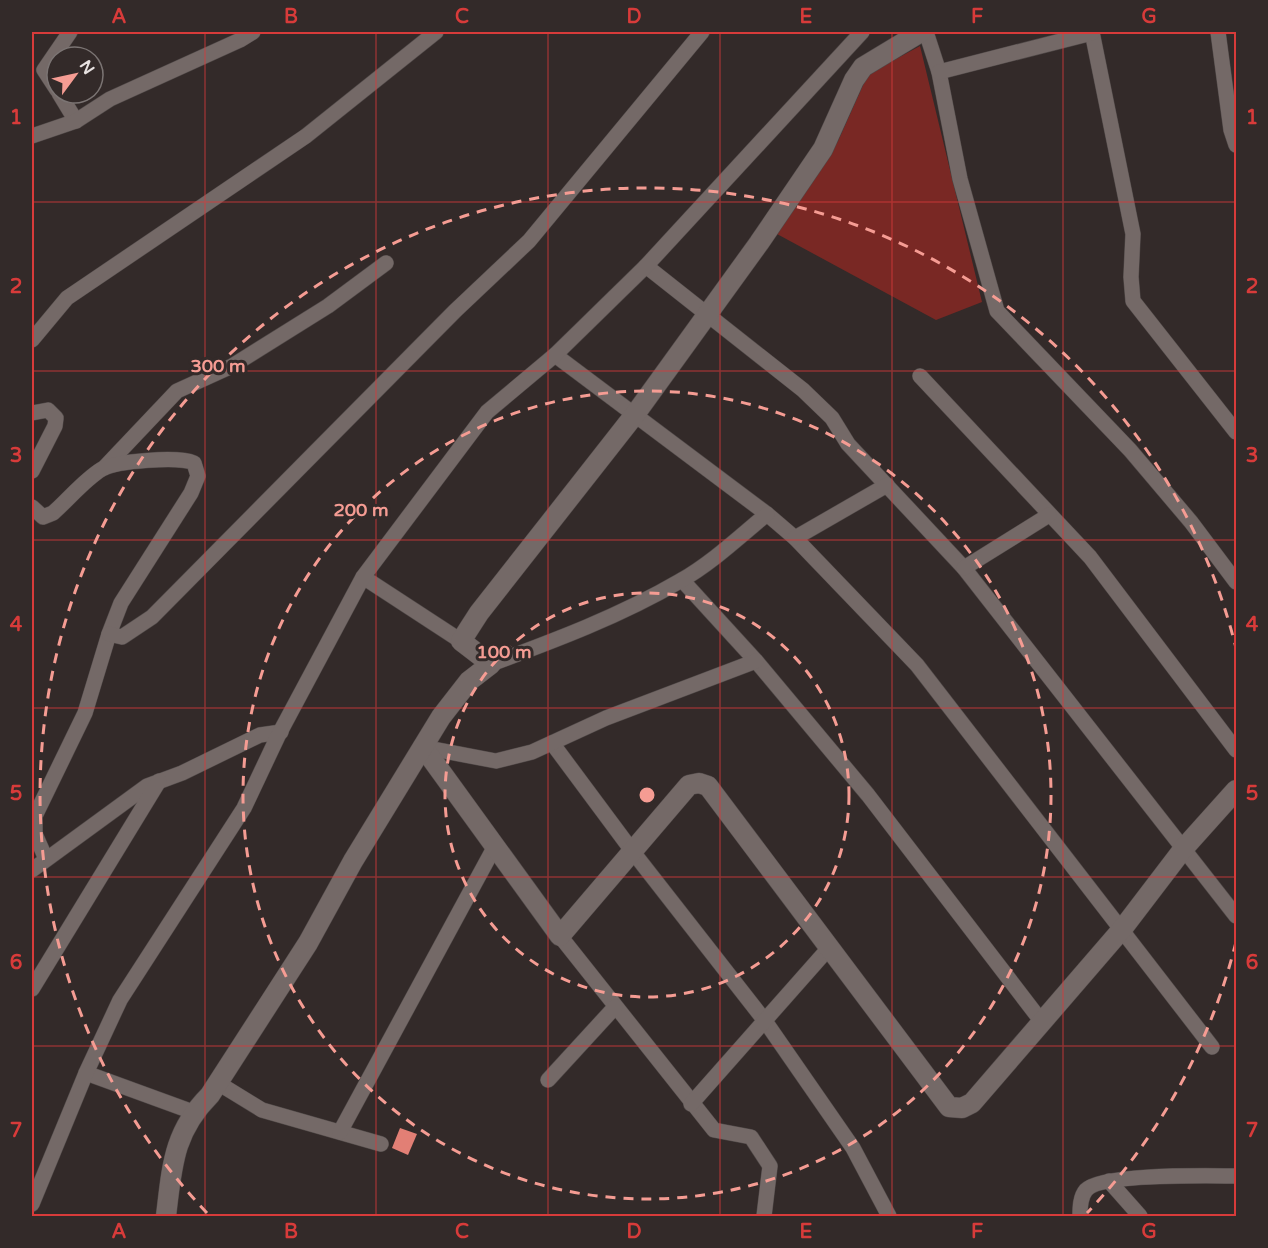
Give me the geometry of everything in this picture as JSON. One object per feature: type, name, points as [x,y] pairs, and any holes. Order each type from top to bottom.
[{"type":"street","points":[[60,45],[69,32]]},
{"type":"street","points":[[32,136],[76,121],[110,99],[253,32]]},
{"type":"street","points":[[32,340],[67,298],[306,136],[436,32]]},
{"type":"street","points":[[109,634],[122,638],[152,617],[455,311],[529,241],[702,32]]},
{"type":"street","points":[[32,1204],[86,1073],[120,1000],[244,808],[281,732],[363,577],[487,412],[555,355],[646,266],[862,32]]},
{"type":"street","points":[[460,641],[479,613],[636,413],[707,315],[823,148],[854,80],[863,67],[921,32]]},
{"type":"street","points":[[926,32],[939,72],[960,179],[997,311],[1130,450],[1191,522],[1236,582]]},
{"type":"street","points":[[939,72],[1092,32],[1133,234],[1131,277],[1133,301],[1236,432]]},
{"type":"street","points":[[1218,32],[1231,130],[1236,145]]},
{"type":"street","points":[[66,105],[76,121]]},
{"type":"street","points":[[32,507],[43,517],[53,513],[104,468],[177,391],[232,366],[328,306],[386,263]]},
{"type":"street","points":[[646,266],[803,390],[832,418],[848,444],[964,568],[1236,916]]},
{"type":"street","points":[[555,355],[636,413],[767,514],[795,538],[917,665],[1123,928],[1212,1047]]},
{"type":"street","points":[[920,376],[1090,557],[1236,750]]},
{"type":"street","points":[[32,413],[48,410],[56,418],[55,426],[32,471]]},
{"type":"street","points":[[46,859],[35,834],[35,816],[85,713],[121,603],[191,493],[198,476],[194,463],[184,459],[166,459],[104,468]]},
{"type":"street","points":[[795,538],[887,485]]},
{"type":"street","points":[[166,1216],[178,1140],[193,1112],[218,1083],[308,943],[353,861],[441,717],[469,681],[491,664],[597,625],[682,580],[726,549],[767,514]]},
{"type":"street","points":[[964,568],[1049,515]]},
{"type":"street","points":[[363,577],[491,664]]},
{"type":"street","points":[[682,580],[756,661],[868,795],[1042,1022]]},
{"type":"street","points":[[423,747],[496,761],[532,752],[606,718],[756,661]]},
{"type":"street","points":[[32,870],[139,791],[260,735],[281,732]]},
{"type":"street","points":[[552,743],[633,852],[765,1021],[853,1148],[889,1216]]},
{"type":"street","points":[[423,747],[560,936],[691,1104],[714,1130],[751,1137],[770,1166],[764,1216]]},
{"type":"street","points":[[32,989],[159,781]]},
{"type":"street","points":[[560,936],[689,785],[699,783],[708,786],[828,949],[949,1107],[962,1108],[972,1103],[1123,928],[1184,848],[1236,790]]},
{"type":"street","points":[[340,1132],[495,846]]},
{"type":"street","points":[[691,1104],[828,949]]},
{"type":"street","points":[[548,1080],[615,1007]]},
{"type":"street","points":[[86,1073],[193,1112]]},
{"type":"street","points":[[218,1083],[262,1110],[381,1144]]},
{"type":"street","points":[[1080,1216],[1082,1196],[1087,1189],[1109,1181],[1184,1175],[1236,1176]]},
{"type":"street","points":[[1109,1181],[1140,1216]]},
{"type":"shaded area","points":[[920,46],[982,302],[936,320],[777,234],[838,141],[868,74]]},
{"type":"building","points":[[400,1128],[417,1134],[408,1155],[392,1148]]}]
